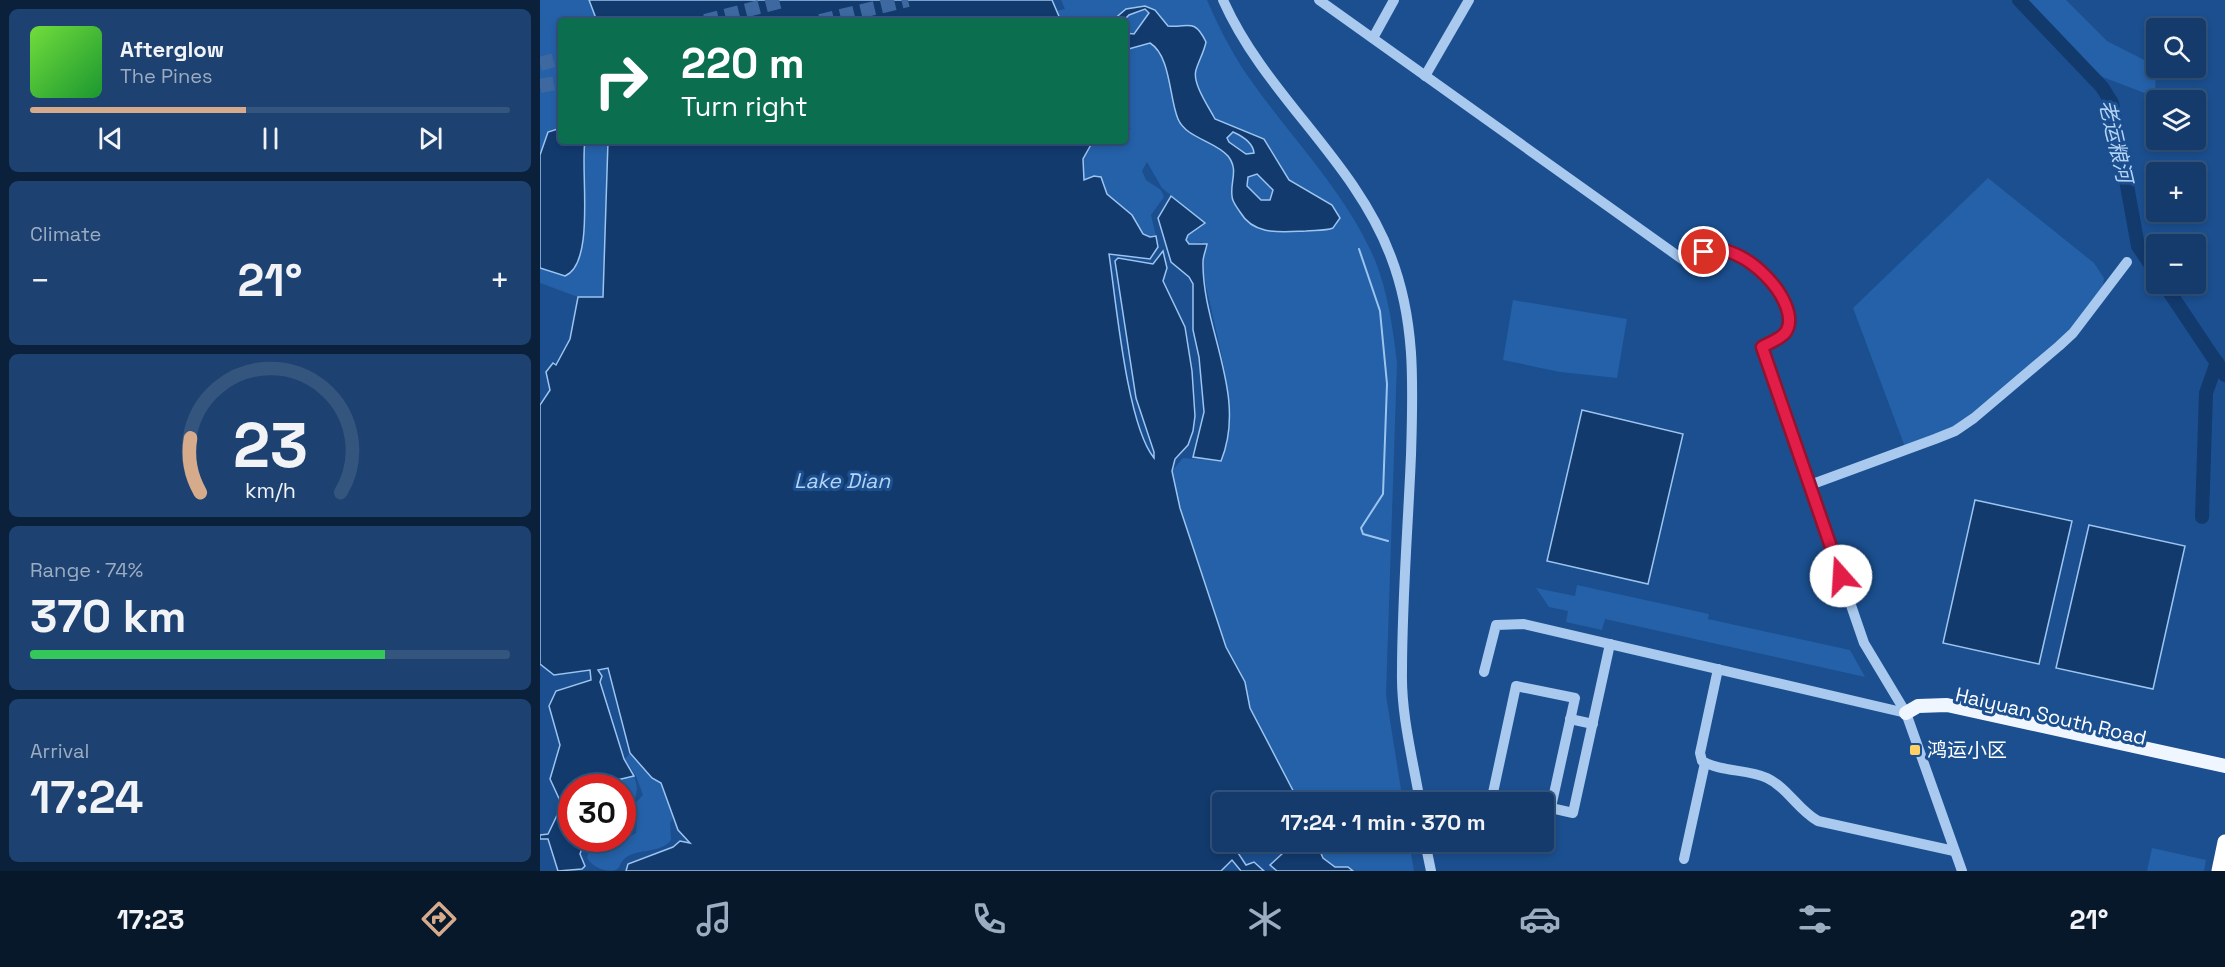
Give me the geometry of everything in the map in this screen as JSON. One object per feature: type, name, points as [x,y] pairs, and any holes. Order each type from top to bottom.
[{"type":"highway","points":[[2219,871],[2225,842]]},
{"type":"main road","name":"Haiyuan South Road","points":[[1906,714],[1918,706],[1947,705],[2225,766]]},
{"type":"main road","name":"Haiyuan South Road","points":[[1906,714],[1942,712],[2225,776]]},
{"type":"street","points":[[1223,0],[1262,68],[1367,206],[1392,258],[1400,285],[1407,316],[1414,378],[1401,674],[1419,792]]},
{"type":"street","points":[[1319,0],[1689,264],[1704,252],[1714,248],[1724,249],[1752,263],[1778,288],[1784,300],[1788,328],[1784,335],[1762,347],[1864,643],[1893,687],[1906,714],[1962,871]]},
{"type":"street","points":[[1373,38],[1394,0]]},
{"type":"street","points":[[1425,76],[1469,0]]},
{"type":"street","points":[[1810,485],[1955,431],[1974,418],[2073,333],[2127,262]]},
{"type":"street","points":[[1484,672],[1496,625],[1524,624],[1906,714]]},
{"type":"street","points":[[1554,809],[1573,813],[1610,644]]},
{"type":"street","points":[[1684,859],[1705,763],[1700,753],[1718,669]]},
{"type":"street","points":[[1493,792],[1516,686],[1575,698],[1554,794]]},
{"type":"street","points":[[1570,719],[1593,724]]},
{"type":"street","points":[[1705,763],[1764,777],[1784,789],[1810,816],[1818,820],[1954,851]]},
{"type":"street","points":[[1427,852],[1431,871]]},
{"type":"shaded area","points":[[540,0],[589,0],[596,18],[558,18],[558,144],[608,144],[603,297],[578,297],[540,283]]},
{"type":"shaded area","points":[[1061,0],[1207,0],[1243,69],[1331,185],[1362,234],[1375,260],[1389,311],[1397,363],[1386,695],[1401,792],[1294,792],[1250,708],[1245,682],[1226,647],[1180,508],[1172,471],[1183,458],[1221,461],[1227,442],[1229,403],[1227,382],[1204,276],[1206,250],[1202,242],[1189,244],[1186,240],[1188,235],[1205,223],[1162,188],[1147,162],[1142,171],[1146,180],[1161,190],[1164,197],[1151,215],[1156,236],[1142,233],[1130,213],[1108,196],[1098,175],[1084,180],[1083,159],[1091,144],[1128,144],[1128,132],[1131,128],[1128,126],[1128,18],[1060,18],[1056,11],[1065,9]]},
{"type":"shaded area","points":[[2027,0],[2066,0],[2107,41],[2146,61],[2146,78],[2156,78],[2155,90],[2146,90],[2146,94],[2092,73]]},
{"type":"shaded area","points":[[1988,178],[2094,263],[2104,278],[2102,293],[2066,335],[1973,416],[1947,433],[1905,447],[1853,308]]},
{"type":"shaded area","points":[[1513,300],[1627,319],[1617,378],[1560,372],[1503,360]]},
{"type":"shaded area","points":[[1577,585],[1709,614],[1708,619],[1850,650],[1865,677],[1605,619],[1602,630],[1566,622],[1568,611],[1549,607],[1536,588],[1575,596]]},
{"type":"shaded area","points":[[630,753],[652,778],[661,783],[673,818],[670,823],[671,840],[661,847],[629,856],[616,870],[604,870],[589,861],[587,858],[589,852],[636,852],[636,803],[643,795],[636,774],[625,759]]},
{"type":"shaded area","points":[[2152,848],[2206,860],[2204,871],[2147,871]]},
{"type":"shaded area","points":[[1320,852],[1411,852],[1414,871],[1353,871],[1348,867],[1335,867],[1323,858]]},
{"type":"water","points":[[589,0],[1052,0],[1060,18],[596,18]]},
{"type":"water","points":[[1145,6],[1155,10],[1168,26],[1190,25],[1198,29],[1206,42],[1196,70],[1196,81],[1215,119],[1264,139],[1289,180],[1332,205],[1340,218],[1333,228],[1278,232],[1260,229],[1246,220],[1232,198],[1234,171],[1231,161],[1222,151],[1187,131],[1178,119],[1166,67],[1157,49],[1150,43],[1128,49],[1128,33],[1134,34],[1149,13],[1145,9],[1126,18],[1116,18],[1126,9]],"holes":[[[1233,132],[1249,143],[1254,153],[1246,154],[1227,138]],[[1257,174],[1273,190],[1270,200],[1261,200],[1247,186],[1248,177]]]},
{"type":"water","points":[[558,129],[558,144],[585,144],[584,235],[575,268],[565,276],[540,268],[540,155],[548,132]]},
{"type":"water","name":"Lake Dian","points":[[608,144],[1091,144],[1083,159],[1084,180],[1094,176],[1101,177],[1107,194],[1132,215],[1143,234],[1150,237],[1156,236],[1158,247],[1150,259],[1109,254],[1130,391],[1145,442],[1154,458],[1136,398],[1115,261],[1118,258],[1153,264],[1163,251],[1167,268],[1163,281],[1185,327],[1192,371],[1195,416],[1188,445],[1175,459],[1172,471],[1180,508],[1226,647],[1245,682],[1250,708],[1294,792],[1212,792],[1212,852],[1239,852],[1246,865],[1254,862],[1264,871],[1241,871],[1232,860],[1221,871],[626,871],[628,864],[673,847],[680,841],[690,843],[678,830],[661,783],[652,778],[630,753],[608,668],[598,670],[602,676],[600,682],[624,759],[633,774],[558,774],[558,796],[550,779],[560,745],[549,706],[556,691],[591,680],[590,670],[554,675],[540,664],[540,405],[550,390],[546,372],[553,363],[556,365],[570,339],[578,297],[603,297]]},
{"type":"water","points":[[1171,196],[1205,223],[1188,235],[1186,240],[1189,244],[1207,244],[1203,258],[1205,287],[1227,386],[1229,411],[1228,436],[1221,461],[1193,457],[1204,412],[1199,357],[1193,330],[1193,284],[1189,277],[1171,262],[1158,218]]},
{"type":"water","points":[[1582,410],[1683,434],[1648,584],[1547,561]]},
{"type":"water","points":[[1975,500],[2072,521],[2039,664],[1943,643]]},
{"type":"water","points":[[2089,525],[2185,546],[2153,689],[2056,668]]},
{"type":"water","name":"Lake Dian","points":[[558,813],[558,852],[581,852],[585,866],[582,869],[558,871],[548,839],[540,839],[540,835],[548,834]]},
{"type":"water","points":[[1284,852],[1320,852],[1323,858],[1335,867],[1348,867],[1353,871],[1277,871],[1270,865]]},
{"type":"waterway","name":"老运粮河","points":[[2019,0],[2102,87],[2112,103],[2138,246],[2146,258]]},
{"type":"waterway","points":[[1359,249],[1380,311],[1387,384],[1383,494],[1361,528],[1363,534],[1388,541]]},
{"type":"waterway","name":"老运粮河","points":[[2171,294],[2225,375]]},
{"type":"waterway","name":"老运粮河","points":[[2202,517],[2206,393],[2217,362]]},
{"type":"tunnel","points":[[717,18],[786,0]]},
{"type":"tunnel","points":[[833,18],[908,0]]},
{"type":"tunnel","points":[[540,64],[558,59]]},
{"type":"tunnel","points":[[540,86],[558,83]]},
{"type":"place","name":"鸿运小区","points":[[1915,750]]},
{"type":"route","points":[[1704,252],[1714,248],[1724,249],[1752,263],[1778,288],[1784,300],[1788,328],[1784,335],[1762,347],[1841,576]]}]
